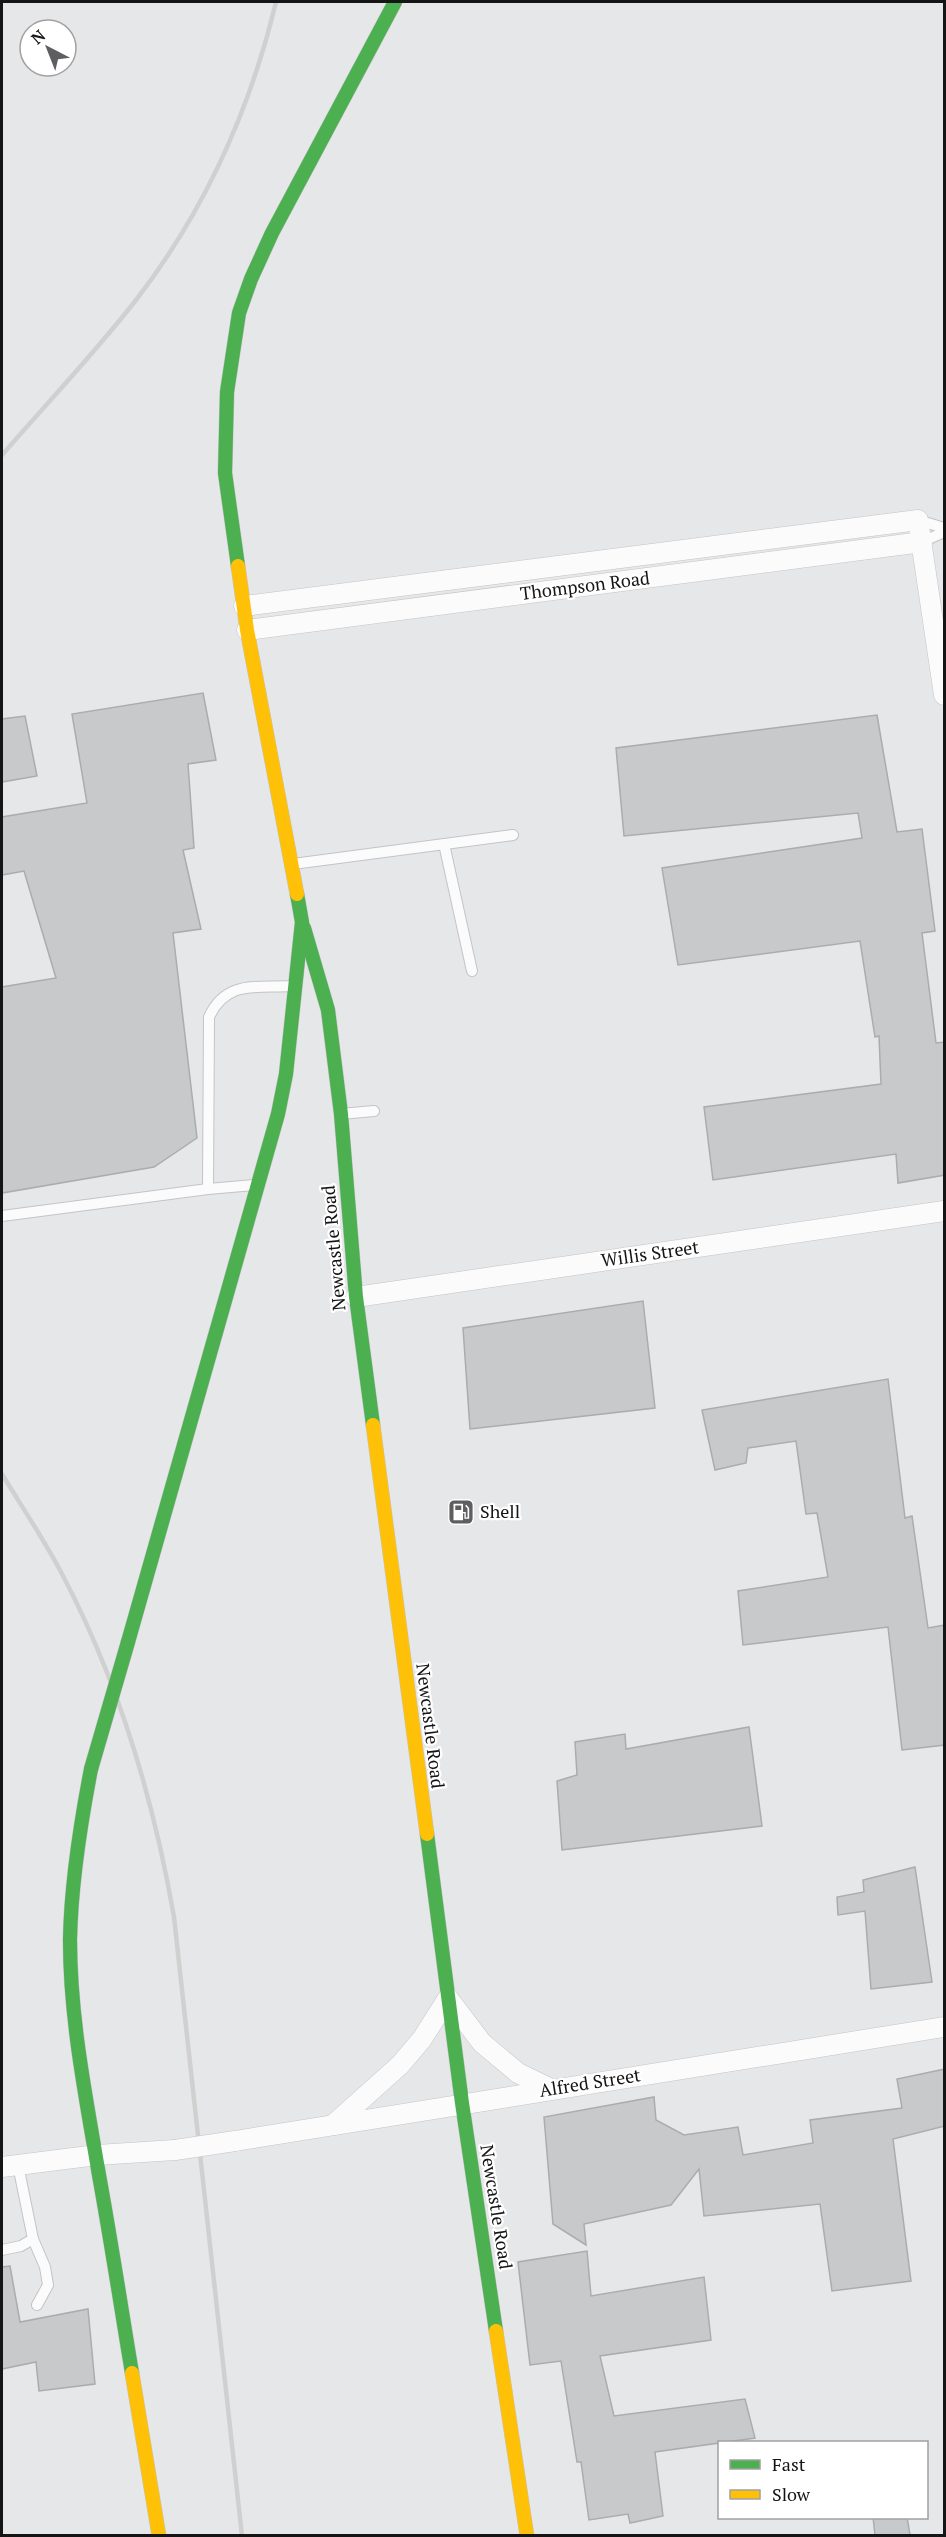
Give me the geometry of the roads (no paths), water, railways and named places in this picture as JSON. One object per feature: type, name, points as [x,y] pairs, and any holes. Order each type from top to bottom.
[{"type":"main road","points":[[159,2535],[76,2018],[71,1966],[72,1894],[82,1813],[92,1769],[278,1114],[286,1074],[302,922],[248,630],[225,473],[227,392],[239,313],[272,233],[395,2]]},
{"type":"main road","name":"Newcastle Road","points":[[302,922],[328,1010],[341,1114],[356,1297],[462,2103],[527,2535]]},
{"type":"street","name":"Thompson Road","points":[[244,606],[918,520]]},
{"type":"street","points":[[918,520],[945,694]]},
{"type":"street","name":"Thompson Road","points":[[248,630],[922,542]]},
{"type":"street","name":"Willis Street","points":[[356,1297],[945,1211]]},
{"type":"street","points":[[333,2125],[400,2065],[423,2039],[448,1998],[482,2043],[495,2056],[518,2073],[551,2089]]},
{"type":"street","name":"Alfred Street","points":[[10,2166],[97,2155],[175,2150],[945,2027]]},
{"type":"lane","points":[[918,520],[945,530]]},
{"type":"lane","points":[[922,542],[945,530]]},
{"type":"lane","points":[[290,864],[513,835]]},
{"type":"lane","points":[[444,844],[472,971]]},
{"type":"lane","points":[[208,1190],[209,1017],[216,1003],[227,992],[239,989],[294,986]]},
{"type":"lane","points":[[341,1114],[374,1111]]},
{"type":"lane","points":[[2,1216],[257,1185]]},
{"type":"lane","points":[[10,2166],[33,2239],[45,2267],[48,2285],[37,2305]]},
{"type":"lane","points":[[2,2250],[21,2246],[33,2239]]},
{"type":"railway","points":[[2,455],[120,320],[183,232],[222,158],[238,121],[253,82],[276,2]]},
{"type":"railway","points":[[2,1474],[61,1572],[100,1654],[131,1740],[156,1827],[174,1917],[242,2536]]},
{"type":"place","name":"Shell","points":[[461,1512]]}]
